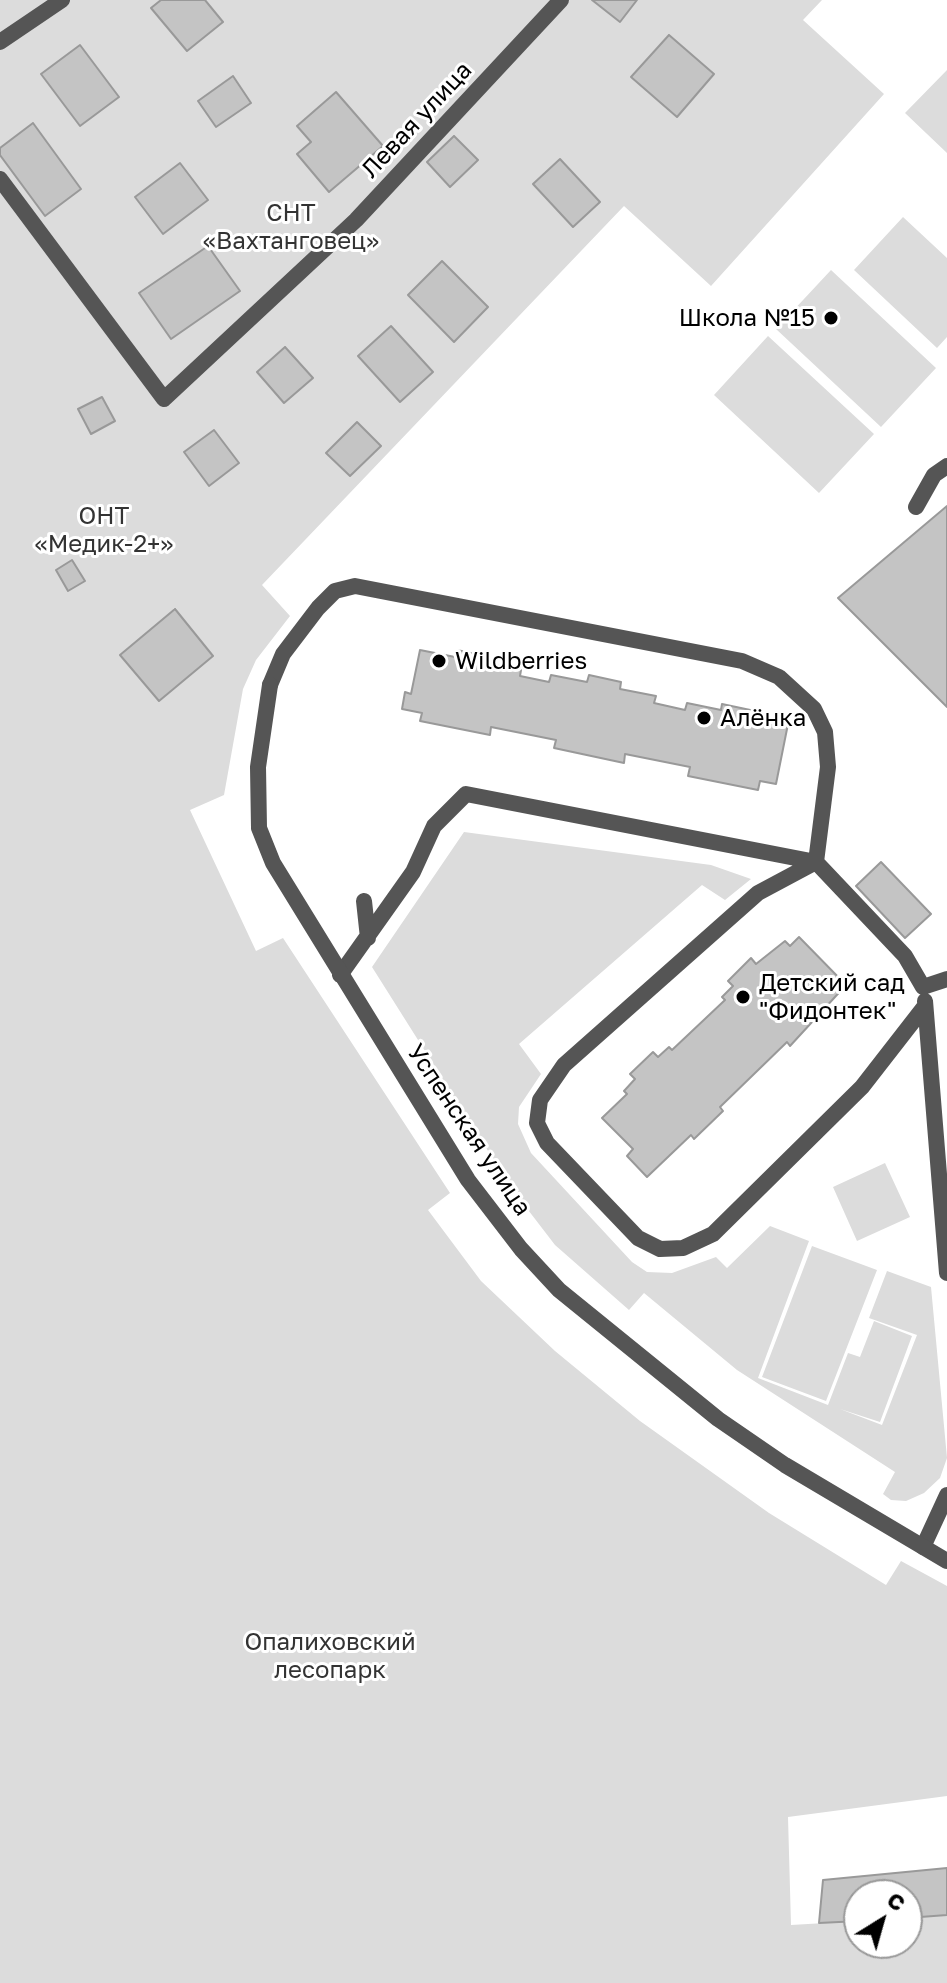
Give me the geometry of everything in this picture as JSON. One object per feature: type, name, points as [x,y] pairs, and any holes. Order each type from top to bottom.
[{"type":"street","points":[[0,42],[62,0]]},
{"type":"street","name":"Левая улица","points":[[0,179],[164,399],[356,220],[561,0]]},
{"type":"street","points":[[916,507],[934,475],[947,466]]},
{"type":"street","name":"Успенская улица","points":[[816,862],[828,767],[825,732],[814,709],[779,677],[742,661],[355,586],[335,591],[318,608],[283,654],[270,685],[258,767],[259,828],[273,863],[468,1180],[521,1249],[559,1290],[718,1419],[785,1465],[947,1561]]},
{"type":"street","points":[[340,975],[413,872],[434,826],[466,794],[816,862],[905,956],[923,987],[947,1273]]},
{"type":"street","points":[[816,862],[758,893],[564,1065],[540,1100],[537,1123],[547,1143],[638,1238],[660,1249],[683,1248],[713,1234],[862,1087],[925,1006]]},
{"type":"street","points":[[364,901],[368,938]]},
{"type":"street","points":[[923,987],[947,979]]},
{"type":"street","points":[[923,1547],[947,1495]]},
{"type":"green space","points":[[0,0],[822,0],[803,20],[884,94],[711,286],[624,206],[262,585],[290,616],[256,660],[243,689],[224,795],[190,810],[256,951],[283,938],[450,1193],[428,1210],[481,1281],[555,1351],[640,1421],[769,1513],[886,1585],[901,1561],[947,1586],[947,1796],[788,1817],[791,1925],[843,1922],[843,1959],[923,1959],[923,1917],[947,1915],[947,1983],[0,1983]]},
{"type":"green space","points":[[947,70],[947,153],[905,113]]},
{"type":"green space","points":[[903,217],[947,258],[947,337],[937,348],[854,270]]},
{"type":"green space","points":[[831,270],[936,368],[881,427],[776,329]]},
{"type":"green space","points":[[768,336],[874,434],[819,493],[714,395]]},
{"type":"green space","points":[[464,832],[711,865],[751,879],[725,900],[702,885],[519,1044],[541,1074],[519,1107],[518,1124],[531,1153],[632,1262],[647,1272],[672,1273],[716,1257],[727,1268],[770,1226],[809,1241],[758,1378],[828,1405],[848,1353],[860,1357],[874,1321],[912,1336],[880,1422],[840,1409],[882,1425],[917,1335],[869,1318],[887,1271],[931,1287],[947,1458],[940,1478],[924,1493],[906,1501],[891,1500],[883,1494],[895,1472],[737,1370],[644,1293],[629,1310],[555,1245],[512,1189],[372,967]]},
{"type":"green space","points":[[885,1163],[910,1217],[857,1241],[833,1187]]},
{"type":"green space","points":[[812,1246],[877,1270],[826,1401],[762,1377]]},
{"type":"building","points":[[161,0],[205,0],[223,22],[187,51],[151,8]]},
{"type":"building","points":[[592,0],[637,0],[620,22]]},
{"type":"building","points":[[669,35],[714,74],[677,117],[631,77]]},
{"type":"building","points":[[80,45],[119,97],[80,126],[41,74]]},
{"type":"building","points":[[233,76],[251,103],[216,127],[198,101]]},
{"type":"building","points":[[336,92],[383,146],[329,192],[297,154],[311,142],[297,126]]},
{"type":"building","points":[[33,123],[81,189],[45,216],[0,155],[0,148]]},
{"type":"building","points":[[454,136],[478,160],[450,187],[427,162]]},
{"type":"building","points":[[560,159],[600,202],[573,227],[533,184]]},
{"type":"building","points":[[180,163],[208,200],[163,234],[135,197]]},
{"type":"building","points":[[208,246],[240,291],[171,339],[139,293]]},
{"type":"building","points":[[442,261],[488,307],[454,342],[408,295]]},
{"type":"building","points":[[391,326],[433,372],[400,402],[358,356]]},
{"type":"building","points":[[285,347],[313,378],[284,403],[257,372]]},
{"type":"building","points":[[102,397],[115,421],[91,434],[78,409]]},
{"type":"building","points":[[357,422],[381,446],[350,476],[326,453]]},
{"type":"building","points":[[214,430],[239,463],[209,486],[184,452]]},
{"type":"building","points":[[947,506],[947,707],[838,598]]},
{"type":"building","points":[[72,560],[85,581],[68,591],[56,570]]},
{"type":"building","points":[[175,609],[213,656],[159,701],[120,655]]},
{"type":"building","points":[[420,650],[455,657],[457,650],[489,657],[488,663],[521,670],[520,676],[549,682],[551,675],[587,682],[589,675],[621,682],[620,689],[656,696],[654,703],[685,710],[687,703],[721,710],[722,704],[755,711],[753,717],[788,724],[776,784],[760,781],[758,790],[688,776],[690,767],[625,754],[624,763],[554,748],[556,740],[491,727],[490,735],[420,721],[422,713],[402,709],[405,692],[411,694]]},
{"type":"building","points":[[881,862],[931,914],[905,938],[856,886]]},
{"type":"building","points":[[799,937],[846,985],[790,1046],[787,1042],[720,1107],[723,1111],[694,1139],[691,1135],[647,1177],[627,1156],[633,1149],[602,1118],[627,1094],[624,1091],[635,1079],[630,1074],[653,1052],[658,1057],[669,1047],[672,1050],[725,1000],[722,997],[733,986],[728,981],[751,958],[756,964],[785,941],[790,946]]},
{"type":"building","points":[[947,1868],[947,1915],[923,1917],[923,1879],[843,1879],[843,1922],[819,1923],[823,1880]]},
{"type":"place","name":"Школа №15","points":[[831,318]]},
{"type":"place","name":"Wildberries","points":[[439,661]]},
{"type":"place","name":"Алёнка","points":[[704,718]]},
{"type":"place","name":"Детский сад \"Фидонтек\"","points":[[743,997]]},
{"type":"park label","name":"СНТ «Вахтанговец»","points":[[291,227]]},
{"type":"park label","name":"ОНТ «Медик-2+»","points":[[104,530]]},
{"type":"park label","name":"Опалиховский лесопарк","points":[[330,1656]]}]
